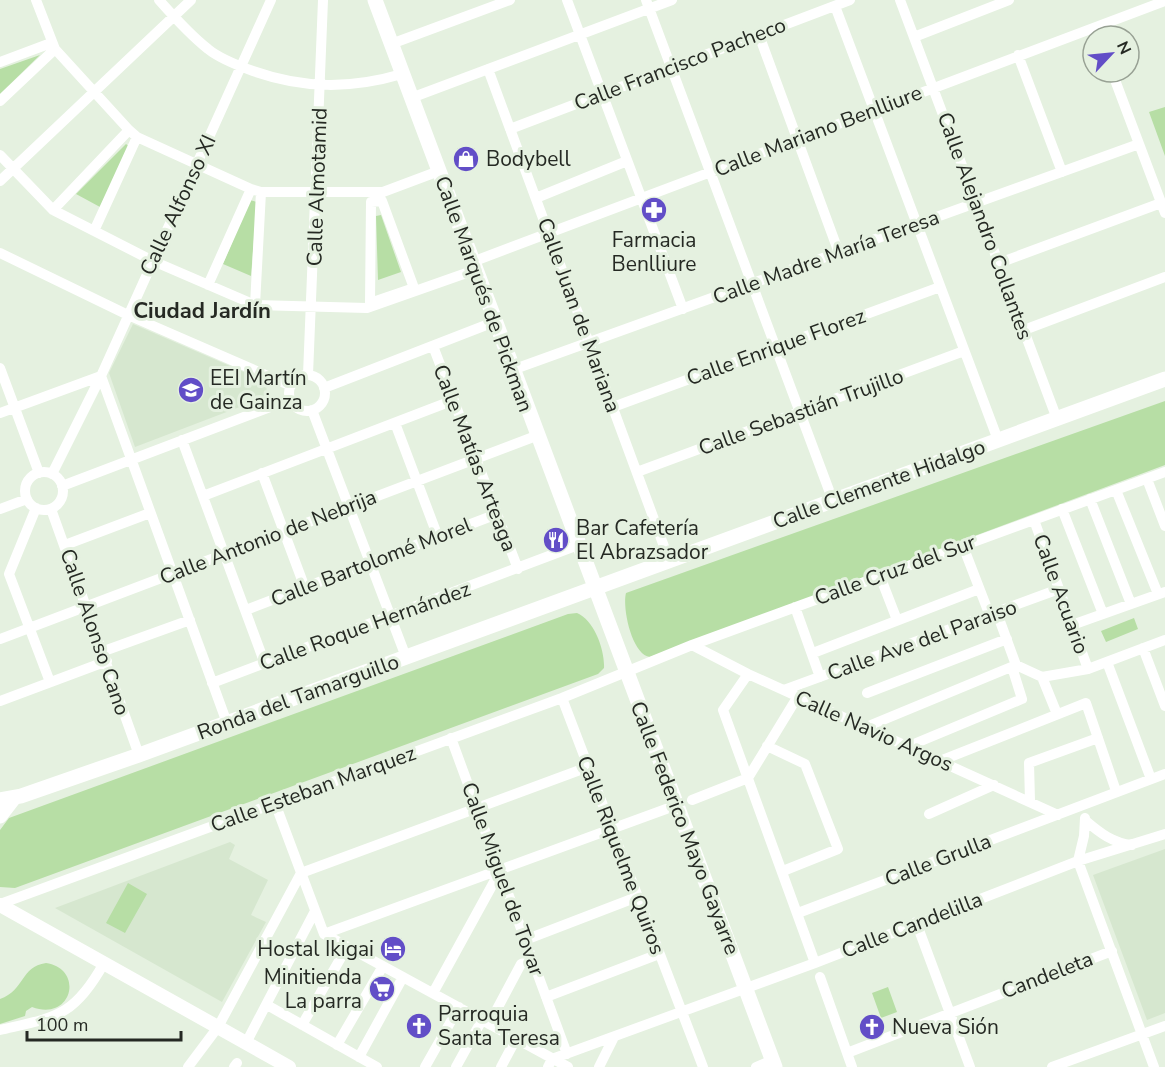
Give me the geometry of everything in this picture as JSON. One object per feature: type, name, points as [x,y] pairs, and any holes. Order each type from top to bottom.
[{"type":"main road","name":"Calle Marqués de Pickman","points":[[375,0],[594,588]]},
{"type":"main road","name":"Calle Clemente Hidalgo","points":[[594,588],[1165,379]]},
{"type":"main road","name":"Ronda del Tamarguillo","points":[[7,799],[139,755],[594,588]]},
{"type":"main road","name":"Calle Federico Mayo Gayarre","points":[[594,588],[774,1064]]},
{"type":"main road","points":[[0,816],[7,799]]},
{"type":"street","points":[[36,0],[53,46],[133,133],[256,191],[367,192],[382,197]]},
{"type":"street","points":[[159,0],[209,51],[241,67],[283,81],[321,87],[369,83],[402,74]]},
{"type":"street","points":[[0,181],[191,0]]},
{"type":"street","name":"Calle Alfonso XI","points":[[52,474],[101,376],[271,0]]},
{"type":"street","name":"Calle Almotamid","points":[[308,375],[323,0]]},
{"type":"street","points":[[391,44],[484,4],[510,0]]},
{"type":"street","points":[[567,0],[683,309]]},
{"type":"street","points":[[411,98],[580,35],[648,4],[672,0]]},
{"type":"street","name":"Calle Francisco Pacheco","points":[[510,129],[850,0]]},
{"type":"street","name":"Calle Alejandro Collantes","points":[[900,0],[1057,418]]},
{"type":"street","points":[[914,37],[1009,0]]},
{"type":"street","name":"Calle Mariano Benlliure","points":[[1112,24],[1158,2]]},
{"type":"street","points":[[648,4],[833,501]]},
{"type":"street","points":[[835,6],[998,440]]},
{"type":"street","points":[[759,34],[839,253]]},
{"type":"street","name":"Calle Mariano Benlliure","points":[[367,308],[418,290],[549,233],[1018,55],[1081,36]]},
{"type":"street","points":[[0,62],[53,46]]},
{"type":"street","points":[[0,101],[53,46]]},
{"type":"street","points":[[1018,55],[1062,172]]},
{"type":"street","name":"Calle Juan de Mariana","points":[[488,69],[669,560]]},
{"type":"street","points":[[999,263],[1163,208],[1116,84]]},
{"type":"street","points":[[52,210],[133,133]]},
{"type":"street","points":[[94,231],[133,133]]},
{"type":"street","name":"Calle Madre María Teresa","points":[[512,370],[1139,144]]},
{"type":"street","points":[[0,155],[52,210],[153,261],[255,305],[367,308],[367,192]]},
{"type":"street","points":[[536,198],[627,160]]},
{"type":"street","points":[[382,197],[414,288],[370,303],[371,202],[438,171]]},
{"type":"street","points":[[208,285],[256,191]]},
{"type":"street","points":[[255,305],[256,191]]},
{"type":"street","points":[[382,197],[418,290]]},
{"type":"street","points":[[0,253],[128,315],[291,386]]},
{"type":"street","points":[[1024,330],[1165,277]]},
{"type":"street","name":"Calle Enrique Florez","points":[[612,407],[940,287]]},
{"type":"street","points":[[324,388],[494,322]]},
{"type":"street","name":"Calle Matías Arteaga","points":[[433,346],[518,569]]},
{"type":"street","name":"Calle Sebastián Trujillo","points":[[637,472],[964,351]]},
{"type":"street","points":[[0,368],[39,473]]},
{"type":"street","points":[[308,375],[318,379],[324,388],[321,404],[312,410],[302,410],[291,399],[291,386],[298,378],[308,375]]},
{"type":"street","points":[[0,413],[101,376],[227,723]]},
{"type":"street","points":[[62,486],[291,399]]},
{"type":"street","points":[[203,496],[454,400]]},
{"type":"street","points":[[312,410],[406,657]]},
{"type":"street","points":[[395,423],[438,537]]},
{"type":"street","name":"Calle Antonio de Nebrija","points":[[0,639],[536,436]]},
{"type":"street","points":[[182,440],[265,663]]},
{"type":"street","name":"Calle Cruz del Sur","points":[[625,671],[1165,472]]},
{"type":"street","points":[[39,473],[52,474],[62,486],[60,502],[51,509],[36,508],[27,499],[29,480],[39,473]]},
{"type":"street","points":[[262,473],[305,588]]},
{"type":"street","points":[[1147,479],[1165,526]]},
{"type":"street","points":[[1072,625],[1161,593],[1116,490]]},
{"type":"street","points":[[0,510],[27,499]]},
{"type":"street","points":[[1090,499],[1131,604]]},
{"type":"street","points":[[36,508],[4,576],[29,628],[50,682]]},
{"type":"street","name":"Calle Alonso Cano","points":[[51,509],[139,755]]},
{"type":"street","points":[[1062,509],[1103,614]]},
{"type":"street","points":[[65,545],[150,513]]},
{"type":"street","name":"Calle Bartolomé Morel","points":[[246,610],[497,514]]},
{"type":"street","name":"Calle Acuario","points":[[1034,519],[1088,669]]},
{"type":"street","name":"Calle Roque Hernández","points":[[213,682],[578,545]]},
{"type":"street","points":[[909,746],[1022,699],[1007,639],[979,589],[963,546]]},
{"type":"street","points":[[880,576],[897,621]]},
{"type":"street","points":[[813,653],[979,589]]},
{"type":"street","name":"Calle Ave del Paraiso","points":[[784,690],[1029,603],[1059,589]]},
{"type":"street","points":[[795,607],[820,677]]},
{"type":"street","points":[[0,701],[50,682],[190,620]]},
{"type":"street","points":[[867,693],[1007,639]]},
{"type":"street","points":[[866,727],[1014,666],[1042,677],[1088,669],[1165,640]]},
{"type":"street","name":"Calle Navio Argos","points":[[692,645],[748,674],[1058,815]]},
{"type":"street","points":[[1143,648],[1165,706]]},
{"type":"street","points":[[1107,662],[1151,779]]},
{"type":"street","points":[[1053,663],[1058,674]]},
{"type":"street","name":"Calle Esteban Marquez","points":[[0,904],[562,698],[625,671]]},
{"type":"street","points":[[748,674],[723,710],[815,963]]},
{"type":"street","points":[[1042,677],[1057,714]]},
{"type":"street","points":[[692,800],[748,778],[798,696]]},
{"type":"street","name":"Calle Riquelme Quiros","points":[[562,698],[703,1067]]},
{"type":"street","points":[[940,761],[1086,703],[1116,791]]},
{"type":"street","name":"Calle Miguel de Tovar","points":[[451,738],[567,1054]]},
{"type":"street","points":[[1030,801],[1029,763],[1098,738]]},
{"type":"street","points":[[767,746],[806,765],[838,849],[783,871]]},
{"type":"street","points":[[188,1067],[218,1027],[301,873],[588,768]]},
{"type":"street","name":"Calle Grulla","points":[[798,913],[1165,774]]},
{"type":"street","points":[[929,814],[994,785]]},
{"type":"street","points":[[275,803],[324,934],[380,971],[403,977],[459,1007],[483,1025],[516,1039],[550,1063],[568,1067]]},
{"type":"street","points":[[324,934],[677,805]]},
{"type":"street","points":[[1079,807],[1086,820],[1103,835],[1123,844],[1136,845]]},
{"type":"street","points":[[1086,820],[1078,861],[1154,1067]]},
{"type":"street","name":"Calle Candelilla","points":[[550,1063],[567,1054],[815,963],[1078,861],[1136,845],[1165,834]]},
{"type":"street","points":[[433,993],[500,871]]},
{"type":"street","points":[[525,940],[637,897]]},
{"type":"street","points":[[0,904],[289,1067]]},
{"type":"street","points":[[246,1043],[315,911]]},
{"type":"street","points":[[916,922],[970,1067]]},
{"type":"street","name":"Candeleta","points":[[847,1053],[1112,951]]},
{"type":"street","points":[[302,1025],[343,954]]},
{"type":"street","points":[[546,997],[659,954]]},
{"type":"street","points":[[456,1067],[521,964],[532,960]]},
{"type":"street","points":[[0,1030],[54,1017],[73,1006],[104,963]]},
{"type":"street","points":[[337,1045],[380,971]]},
{"type":"street","points":[[359,1057],[403,977]]},
{"type":"street","points":[[820,977],[852,1067]]},
{"type":"street","points":[[267,1005],[377,1067]]},
{"type":"street","points":[[425,1067],[459,1007]]},
{"type":"street","points":[[1052,1067],[1165,1026]]},
{"type":"street","points":[[599,1067],[614,1037]]},
{"type":"street","points":[[501,1067],[516,1039]]},
{"type":"street","points":[[756,1067],[774,1064]]},
{"type":"shaded area","name":"EEI Martín de Gainza","points":[[133,324],[267,382],[266,397],[135,447],[109,373]]},
{"type":"shaded area","points":[[230,842],[235,845],[229,859],[268,880],[251,915],[266,922],[222,1002],[55,908]]},
{"type":"shaded area","points":[[1165,849],[1165,1013],[1147,1020],[1093,875]]},
{"type":"green space","points":[[40,55],[0,94],[0,69]]},
{"type":"green space","points":[[1165,107],[1165,156],[1149,112]]},
{"type":"green space","points":[[126,144],[131,148],[100,207],[76,194]]},
{"type":"green space","points":[[250,200],[257,202],[251,276],[223,264]]},
{"type":"green space","points":[[381,215],[401,272],[378,280],[376,216]]},
{"type":"green space","points":[[1165,401],[1165,465],[650,657],[638,648],[633,640],[627,619],[626,593]]},
{"type":"green space","points":[[577,613],[589,622],[597,636],[604,661],[604,668],[598,674],[15,888],[0,887],[0,830],[9,818],[568,614]]},
{"type":"green space","points":[[1134,618],[1138,629],[1106,642],[1101,631]]},
{"type":"green space","points":[[128,883],[147,894],[125,933],[106,923]]},
{"type":"green space","points":[[46,963],[58,967],[66,975],[69,993],[64,1001],[57,1007],[46,1010],[32,1007],[26,1011],[25,1016],[0,1024],[0,999],[14,990],[31,969]]},
{"type":"green space","points":[[888,987],[897,1012],[881,1018],[872,993]]},
{"type":"place","name":"Bodybell","points":[[466,159]]},
{"type":"place","name":"Farmacia Benlliure","points":[[654,210]]},
{"type":"place","name":"EEI Martín de Gainza","points":[[191,390]]},
{"type":"place","name":"Bar Cafetería El Abrazsador","points":[[556,540]]},
{"type":"place","name":"Hostal Ikigai","points":[[393,949]]},
{"type":"place","name":"Minitienda La parra","points":[[382,989]]},
{"type":"place","name":"Parroquia Santa Teresa","points":[[419,1026]]},
{"type":"place","name":"Nueva Sión","points":[[872,1027]]},
{"type":"district","name":"Ciudad Jardín","points":[[202,310]]}]
